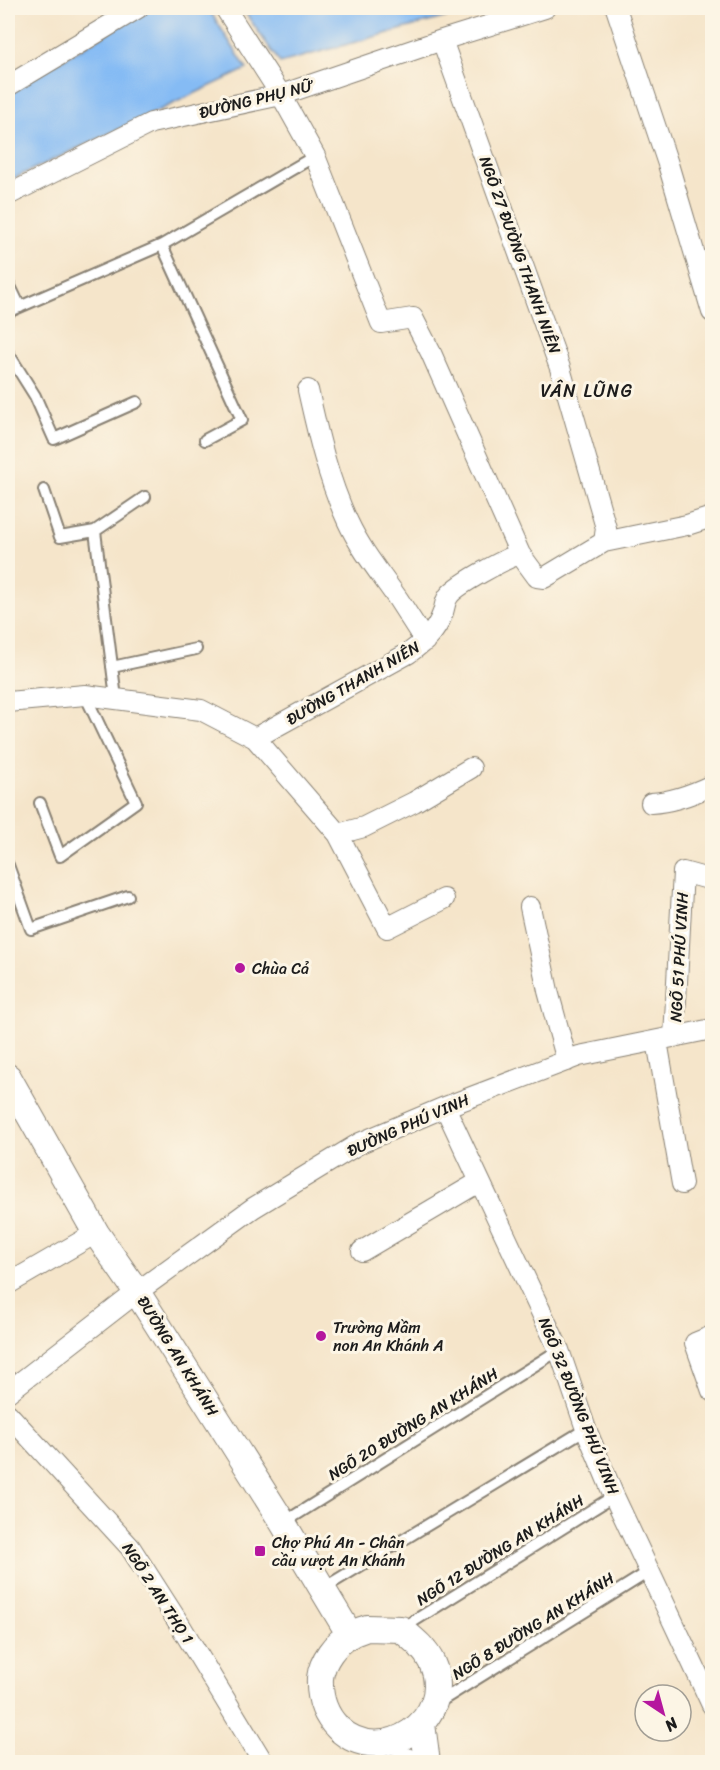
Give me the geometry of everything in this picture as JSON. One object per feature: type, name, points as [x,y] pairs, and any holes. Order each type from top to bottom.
[{"type":"street","points":[[8,86],[138,8]]},
{"type":"street","points":[[225,8],[282,95],[315,156],[381,323],[412,318],[431,353],[520,554],[537,577],[544,578],[604,542],[687,525],[712,517]]},
{"type":"street","name":"ĐƯỜNG PHỤ NỮ","points":[[8,195],[151,123],[282,95],[442,40],[545,8]]},
{"type":"street","points":[[616,8],[668,164],[712,312]]},
{"type":"street","name":"NGÕ 27 ĐƯỜNG THANH NIÊN","points":[[442,40],[560,368],[606,528],[604,542]]},
{"type":"street","points":[[308,390],[321,449],[333,486],[349,523],[366,555],[425,641]]},
{"type":"street","name":"ĐƯỜNG THANH NIÊN","points":[[255,738],[409,653],[425,641],[437,627],[448,596],[498,562],[520,554]]},
{"type":"street","points":[[8,702],[85,695],[201,710],[255,738],[338,834],[387,928],[444,899]]},
{"type":"street","points":[[338,834],[364,827],[414,802],[471,768]]},
{"type":"street","points":[[651,804],[695,793],[712,785]]},
{"type":"street","name":"NGÕ 51 PHÚ VINH","points":[[665,1039],[683,872],[712,880]]},
{"type":"street","points":[[530,907],[548,991],[567,1061]]},
{"type":"street","name":"ĐƯỜNG PHÚ VINH","points":[[8,1392],[137,1292],[254,1208],[360,1143],[444,1107],[579,1056],[712,1029]]},
{"type":"street","points":[[665,1039],[682,1184]]},
{"type":"street","name":"ĐƯỜNG AN KHÁNH","points":[[8,1077],[96,1233],[137,1292],[283,1523],[350,1635]]},
{"type":"street","name":"NGÕ 32 ĐƯỜNG PHÚ VINH","points":[[444,1107],[559,1350],[586,1429],[614,1496],[712,1705]]},
{"type":"street","points":[[362,1251],[479,1182]]},
{"type":"street","points":[[8,1284],[96,1233]]},
{"type":"street","points":[[712,1336],[695,1343],[712,1391]]},
{"type":"street","name":"NGÕ 2 AN THỌ 1","points":[[8,1414],[130,1546],[263,1762]]},
{"type":"street","points":[[367,1628],[402,1629],[426,1652],[436,1678],[436,1692],[427,1715],[406,1737],[407,1758],[374,1744],[358,1741],[343,1733],[331,1721],[323,1707],[320,1690],[321,1674],[326,1658],[350,1635],[367,1628]]},
{"type":"lane","points":[[8,312],[162,245],[315,156]]},
{"type":"lane","points":[[162,245],[242,420],[205,440]]},
{"type":"lane","points":[[8,282],[20,307]]},
{"type":"lane","points":[[8,353],[35,396],[54,439],[137,402]]},
{"type":"lane","points":[[44,490],[60,537],[95,531],[145,497]]},
{"type":"lane","points":[[95,531],[116,698]]},
{"type":"lane","points":[[112,667],[196,649]]},
{"type":"lane","points":[[40,803],[60,856],[136,802],[85,695]]},
{"type":"lane","points":[[8,865],[31,929],[128,896]]},
{"type":"lane","name":"NGÕ 20 ĐƯỜNG AN KHÁNH","points":[[283,1523],[559,1350]]},
{"type":"lane","points":[[322,1589],[586,1429]]},
{"type":"lane","name":"NGÕ 12 ĐƯỜNG AN KHÁNH","points":[[402,1629],[614,1496]]},
{"type":"lane","name":"NGÕ 8 ĐƯỜNG AN KHÁNH","points":[[427,1715],[650,1571]]},
{"type":"water","points":[[151,8],[208,8],[247,69],[8,181],[8,91]]},
{"type":"water","points":[[242,8],[479,8],[280,63]]},
{"type":"place","name":"Chùa Cả","points":[[240,968]]},
{"type":"place","name":"Trường Mầm non An Khánh A","points":[[321,1336]]},
{"type":"place","name":"Chợ Phú An - Chân cầu vượt An Khánh","points":[[260,1551]]},
{"type":"district","name":"VÂN LŨNG","points":[[587,391]]}]
